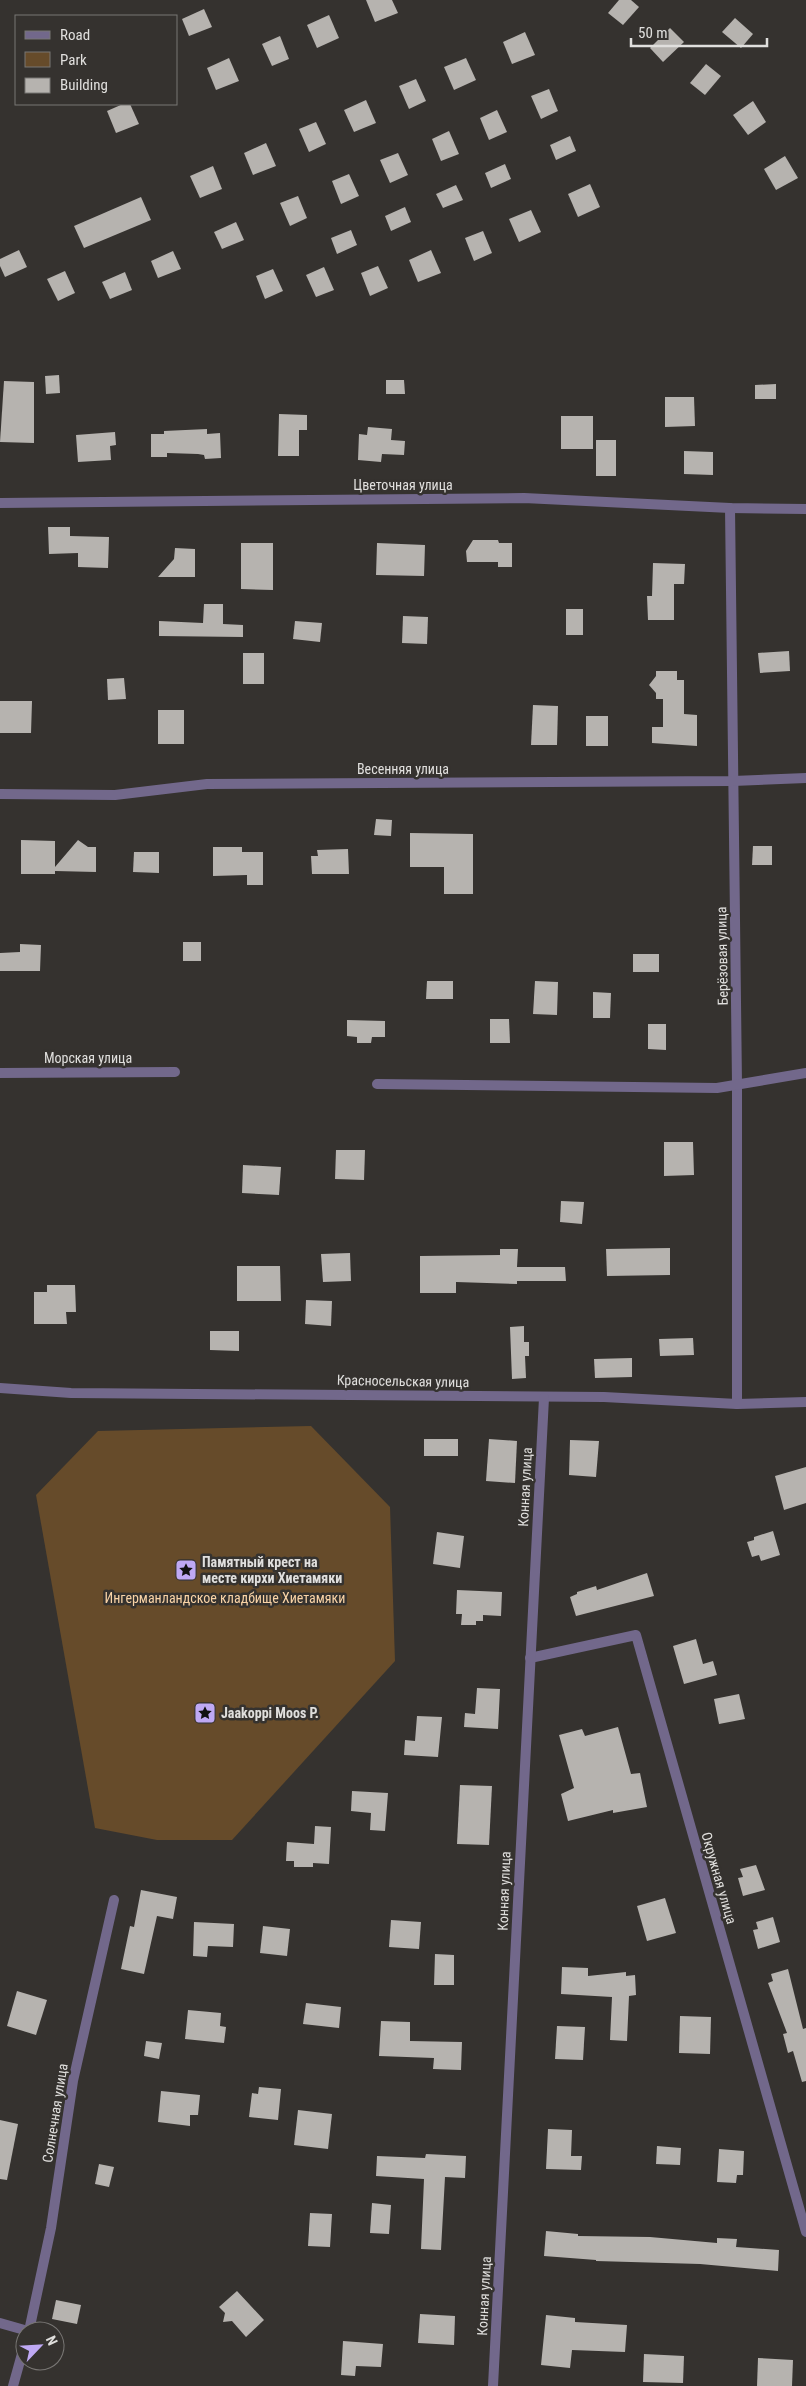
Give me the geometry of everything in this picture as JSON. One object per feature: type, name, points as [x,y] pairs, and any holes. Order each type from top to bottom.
[{"type":"street","name":"Цветочная улица","points":[[0,503],[524,498],[730,508],[806,509]]},
{"type":"street","name":"Берёзовая улица","points":[[730,508],[737,1084],[737,1404]]},
{"type":"street","name":"Весенняя улица","points":[[0,794],[115,796],[207,784],[733,782],[806,778]]},
{"type":"street","name":"Морская улица","points":[[0,1073],[175,1072]]},
{"type":"street","points":[[377,1084],[717,1088],[806,1073]]},
{"type":"street","name":"Красносельская улица","points":[[0,1388],[70,1393],[604,1397],[737,1404],[806,1402]]},
{"type":"street","name":"Конная улица","points":[[493,2386],[544,1398]]},
{"type":"street","name":"Окружная улица","points":[[530,1658],[636,1635],[806,2232]]},
{"type":"street","name":"Солнечная улица","points":[[30,2321],[51,2228],[73,2081],[114,1900]]},
{"type":"street","points":[[0,2323],[15,2327]]},
{"type":"street","points":[[13,2386],[17,2371]]},
{"type":"green space","name":"Ингерманландское кладбище Хиетамяки","points":[[311,1426],[390,1507],[395,1661],[232,1840],[157,1840],[95,1828],[36,1495],[98,1431]]},
{"type":"building","points":[[366,0],[392,0],[398,13],[375,22]]},
{"type":"building","points":[[619,0],[631,0],[639,7],[623,25],[608,13]]},
{"type":"building","points":[[204,9],[212,27],[189,36],[182,19]]},
{"type":"building","points":[[329,15],[339,38],[317,48],[307,25]]},
{"type":"building","points":[[735,18],[753,34],[741,48],[722,32]]},
{"type":"building","points":[[670,28],[684,42],[663,62],[650,48]]},
{"type":"building","points":[[525,32],[535,55],[512,64],[503,42]]},
{"type":"building","points":[[280,36],[289,59],[272,66],[262,44]]},
{"type":"building","points":[[229,58],[239,81],[216,90],[207,68]]},
{"type":"building","points":[[466,58],[476,80],[454,90],[444,67]]},
{"type":"building","points":[[706,64],[721,76],[705,95],[690,83]]},
{"type":"building","points":[[416,79],[426,101],[409,109],[399,86]]},
{"type":"building","points":[[549,89],[558,111],[541,119],[531,96]]},
{"type":"building","points":[[366,100],[376,123],[354,132],[344,110]]},
{"type":"building","points":[[753,101],[766,122],[748,135],[733,115]]},
{"type":"building","points":[[121,105],[130,105],[139,124],[116,133],[107,111]]},
{"type":"building","points":[[497,110],[507,132],[489,140],[480,118]]},
{"type":"building","points":[[316,122],[326,144],[309,152],[299,129]]},
{"type":"building","points":[[449,131],[459,154],[441,161],[432,139]]},
{"type":"building","points":[[570,136],[576,151],[556,160],[550,145]]},
{"type":"building","points":[[266,143],[276,166],[253,175],[244,153]]},
{"type":"building","points":[[398,153],[408,175],[390,183],[380,160]]},
{"type":"building","points":[[785,156],[798,178],[776,190],[764,169]]},
{"type":"building","points":[[505,164],[511,179],[491,188],[485,173]]},
{"type":"building","points":[[213,166],[222,189],[200,198],[190,176]]},
{"type":"building","points":[[349,174],[359,196],[341,204],[332,181]]},
{"type":"building","points":[[590,184],[600,207],[578,217],[568,194]]},
{"type":"building","points":[[456,185],[463,200],[443,208],[436,194]]},
{"type":"building","points":[[298,196],[307,218],[290,226],[280,203]]},
{"type":"building","points":[[141,197],[151,220],[84,248],[74,226]]},
{"type":"building","points":[[405,207],[411,222],[391,231],[385,216]]},
{"type":"building","points":[[531,210],[541,232],[519,242],[509,219]]},
{"type":"building","points":[[236,222],[244,240],[222,249],[214,232]]},
{"type":"building","points":[[351,230],[357,245],[337,254],[331,238]]},
{"type":"building","points":[[483,231],[492,253],[474,261],[465,238]]},
{"type":"building","points":[[19,250],[27,267],[5,277],[0,266],[0,259]]},
{"type":"building","points":[[431,250],[441,273],[418,282],[409,260]]},
{"type":"building","points":[[173,251],[181,269],[158,278],[151,261]]},
{"type":"building","points":[[378,266],[388,288],[370,296],[361,273]]},
{"type":"building","points":[[324,267],[334,290],[316,297],[306,275]]},
{"type":"building","points":[[273,269],[283,291],[265,299],[256,276]]},
{"type":"building","points":[[65,271],[75,293],[58,301],[47,279]]},
{"type":"building","points":[[125,272],[132,290],[110,299],[102,282]]},
{"type":"building","points":[[59,375],[60,393],[46,394],[45,376]]},
{"type":"building","points":[[386,380],[404,380],[405,394],[386,394]]},
{"type":"building","points":[[4,381],[34,382],[34,443],[0,442]]},
{"type":"building","points":[[776,384],[776,399],[755,399],[755,385]]},
{"type":"building","points":[[665,397],[694,397],[695,426],[665,427]]},
{"type":"building","points":[[279,414],[307,415],[307,430],[299,430],[299,456],[278,456]]},
{"type":"building","points":[[561,416],[593,416],[593,449],[561,449]]},
{"type":"building","points":[[368,427],[392,429],[391,440],[405,441],[404,455],[382,454],[381,462],[358,460],[359,434],[367,435]]},
{"type":"building","points":[[207,429],[207,434],[220,433],[221,458],[205,459],[204,455],[198,454],[167,453],[167,457],[151,457],[151,434],[164,434],[164,431]]},
{"type":"building","points":[[115,432],[116,445],[110,446],[111,460],[78,462],[76,435]]},
{"type":"building","points":[[596,440],[616,440],[616,476],[596,476]]},
{"type":"building","points":[[684,451],[713,452],[713,475],[684,474]]},
{"type":"building","points":[[48,527],[70,527],[70,536],[109,537],[108,568],[78,567],[78,553],[49,554]]},
{"type":"building","points":[[473,540],[498,540],[499,543],[512,543],[512,567],[498,567],[498,562],[467,562],[466,551]]},
{"type":"building","points":[[241,543],[273,543],[273,590],[241,589]]},
{"type":"building","points":[[377,543],[425,545],[424,576],[376,575]]},
{"type":"building","points":[[175,548],[195,549],[195,577],[158,577],[174,559]]},
{"type":"building","points":[[653,563],[685,564],[684,584],[674,584],[674,620],[648,620],[647,596],[652,596]]},
{"type":"building","points":[[204,604],[223,604],[223,624],[243,625],[243,637],[159,636],[159,621],[203,623]]},
{"type":"building","points":[[566,609],[583,609],[583,635],[566,635]]},
{"type":"building","points":[[403,616],[428,617],[427,644],[402,643]]},
{"type":"building","points":[[295,621],[322,623],[320,642],[293,639]]},
{"type":"building","points":[[789,651],[790,671],[760,673],[758,653]]},
{"type":"building","points":[[243,653],[264,653],[264,684],[243,684]]},
{"type":"building","points":[[656,671],[677,671],[677,680],[684,680],[684,714],[697,715],[697,746],[652,743],[652,727],[663,727],[663,699],[656,699],[656,693],[649,685],[656,676]]},
{"type":"building","points":[[124,678],[126,699],[108,700],[107,679]]},
{"type":"building","points":[[0,701],[32,701],[31,733],[0,733]]},
{"type":"building","points":[[533,705],[558,706],[557,745],[531,745]]},
{"type":"building","points":[[158,710],[184,710],[184,744],[158,744]]},
{"type":"building","points":[[586,716],[608,716],[608,746],[586,746]]},
{"type":"building","points":[[376,819],[392,820],[391,836],[374,835]]},
{"type":"building","points":[[410,833],[473,834],[473,894],[444,894],[444,867],[410,867]]},
{"type":"building","points":[[21,840],[55,841],[55,867],[78,840],[88,847],[96,847],[96,872],[55,871],[55,874],[21,874]]},
{"type":"building","points":[[753,846],[772,846],[772,865],[752,865]]},
{"type":"building","points":[[213,847],[242,847],[242,852],[263,852],[263,885],[247,885],[247,875],[213,876]]},
{"type":"building","points":[[348,849],[349,874],[312,874],[311,856],[318,856],[317,850]]},
{"type":"building","points":[[134,852],[159,852],[159,873],[133,872]]},
{"type":"building","points":[[183,942],[201,942],[201,961],[183,961]]},
{"type":"building","points":[[20,944],[41,945],[40,971],[0,971],[0,953],[20,952]]},
{"type":"building","points":[[633,954],[659,954],[659,972],[633,972]]},
{"type":"building","points":[[427,981],[453,981],[453,999],[426,999]]},
{"type":"building","points":[[535,981],[558,982],[557,1015],[533,1014]]},
{"type":"building","points":[[593,992],[611,993],[610,1018],[593,1018]]},
{"type":"building","points":[[490,1019],[509,1019],[510,1043],[490,1043]]},
{"type":"building","points":[[347,1020],[385,1021],[385,1037],[372,1037],[371,1043],[357,1043],[357,1037],[347,1036]]},
{"type":"building","points":[[648,1024],[666,1024],[666,1050],[648,1049]]},
{"type":"building","points":[[664,1142],[693,1142],[694,1175],[664,1176]]},
{"type":"building","points":[[336,1150],[365,1150],[364,1180],[335,1179]]},
{"type":"building","points":[[243,1165],[281,1167],[279,1195],[242,1193]]},
{"type":"building","points":[[561,1201],[584,1202],[582,1224],[560,1222]]},
{"type":"building","points":[[670,1248],[670,1275],[607,1276],[606,1249]]},
{"type":"building","points":[[500,1249],[518,1249],[517,1267],[565,1267],[566,1281],[517,1281],[517,1284],[456,1282],[456,1293],[420,1293],[420,1256],[500,1255]]},
{"type":"building","points":[[350,1253],[351,1281],[323,1282],[321,1254]]},
{"type":"building","points":[[237,1266],[280,1266],[281,1301],[237,1301]]},
{"type":"building","points":[[47,1285],[75,1285],[76,1312],[66,1312],[67,1324],[34,1324],[34,1292],[47,1292]]},
{"type":"building","points":[[306,1300],[332,1301],[331,1326],[305,1324]]},
{"type":"building","points":[[524,1326],[524,1342],[529,1342],[529,1356],[525,1356],[526,1378],[512,1379],[510,1327]]},
{"type":"building","points":[[210,1331],[239,1331],[239,1351],[210,1350]]},
{"type":"building","points":[[693,1338],[694,1355],[660,1356],[659,1339]]},
{"type":"building","points":[[632,1358],[632,1377],[595,1378],[594,1359]]},
{"type":"building","points":[[424,1439],[458,1439],[458,1456],[424,1456]]},
{"type":"building","points":[[489,1439],[517,1441],[515,1483],[486,1481]]},
{"type":"building","points":[[570,1440],[599,1441],[596,1477],[569,1475]]},
{"type":"building","points":[[806,1467],[806,1503],[784,1510],[775,1476]]},
{"type":"building","points":[[773,1531],[780,1555],[761,1561],[759,1555],[752,1557],[747,1542],[754,1540],[754,1537]]},
{"type":"building","points":[[437,1532],[464,1536],[460,1568],[433,1564]]},
{"type":"building","points":[[647,1573],[654,1596],[576,1616],[570,1597],[577,1594],[577,1592],[596,1586],[597,1590]]},
{"type":"building","points":[[457,1590],[502,1592],[501,1616],[483,1615],[483,1621],[476,1621],[476,1625],[461,1625],[462,1614],[456,1614]]},
{"type":"building","points":[[696,1639],[703,1664],[713,1661],[717,1675],[684,1684],[673,1646]]},
{"type":"building","points":[[477,1688],[500,1689],[498,1729],[464,1727],[465,1713],[475,1714]]},
{"type":"building","points":[[739,1694],[745,1719],[719,1724],[714,1699]]},
{"type":"building","points":[[417,1716],[442,1717],[438,1757],[404,1755],[405,1740],[415,1741]]},
{"type":"building","points":[[618,1727],[631,1774],[640,1773],[647,1807],[613,1813],[613,1810],[568,1821],[561,1794],[574,1788],[559,1735],[582,1729],[585,1736]]},
{"type":"building","points":[[460,1785],[492,1786],[489,1845],[457,1844]]},
{"type":"building","points":[[352,1791],[388,1793],[385,1831],[370,1830],[371,1813],[351,1811]]},
{"type":"building","points":[[315,1826],[331,1827],[329,1864],[313,1863],[313,1867],[294,1867],[294,1861],[286,1861],[287,1842],[314,1844]]},
{"type":"building","points":[[756,1865],[765,1890],[743,1896],[738,1878],[743,1877],[740,1869]]},
{"type":"building","points":[[141,1890],[177,1897],[173,1919],[157,1916],[144,1974],[121,1969],[130,1926],[134,1927]]},
{"type":"building","points":[[665,1898],[676,1933],[647,1941],[637,1906]]},
{"type":"building","points":[[773,1917],[780,1942],[758,1949],[753,1930],[758,1929],[756,1922]]},
{"type":"building","points":[[391,1920],[421,1922],[419,1949],[389,1947]]},
{"type":"building","points":[[194,1922],[234,1924],[233,1947],[208,1946],[207,1957],[193,1956]]},
{"type":"building","points":[[263,1926],[290,1929],[287,1956],[260,1953]]},
{"type":"building","points":[[435,1954],[454,1955],[454,1985],[434,1985]]},
{"type":"building","points":[[562,1967],[588,1968],[588,1976],[626,1972],[626,1976],[635,1975],[636,1995],[629,1996],[627,2041],[610,2040],[612,1997],[561,1994]]},
{"type":"building","points":[[788,1969],[803,2029],[806,2028],[806,2081],[802,2082],[793,2051],[788,2053],[783,2034],[787,2033],[768,1983],[773,1981],[771,1974]]},
{"type":"building","points":[[17,1991],[47,2000],[36,2035],[7,2026]]},
{"type":"building","points":[[306,2003],[341,2007],[339,2028],[303,2024]]},
{"type":"building","points":[[188,2010],[221,2013],[220,2026],[226,2027],[224,2043],[185,2039]]},
{"type":"building","points":[[680,2016],[711,2017],[710,2054],[679,2053]]},
{"type":"building","points":[[381,2021],[410,2022],[410,2041],[462,2042],[461,2070],[433,2069],[434,2058],[379,2056]]},
{"type":"building","points":[[557,2026],[585,2027],[583,2060],[555,2059]]},
{"type":"building","points":[[146,2041],[162,2043],[159,2059],[144,2056]]},
{"type":"building","points":[[259,2087],[281,2089],[278,2120],[249,2117],[252,2093],[258,2094]]},
{"type":"building","points":[[161,2091],[200,2095],[198,2115],[190,2115],[190,2126],[158,2122]]},
{"type":"building","points":[[298,2110],[332,2114],[328,2149],[294,2145]]},
{"type":"building","points":[[0,2120],[18,2124],[7,2180],[0,2179]]},
{"type":"building","points":[[548,2129],[572,2130],[571,2156],[582,2156],[581,2170],[546,2169]]},
{"type":"building","points":[[657,2146],[681,2148],[680,2165],[656,2164]]},
{"type":"building","points":[[719,2149],[744,2151],[743,2175],[737,2175],[736,2183],[717,2182]]},
{"type":"building","points":[[426,2154],[466,2156],[465,2178],[445,2177],[441,2250],[421,2249],[424,2179],[376,2176],[377,2156],[425,2158]]},
{"type":"building","points":[[99,2164],[114,2167],[109,2187],[95,2184]]},
{"type":"building","points":[[372,2203],[391,2205],[389,2234],[370,2233]]},
{"type":"building","points":[[310,2213],[332,2214],[330,2247],[308,2246]]},
{"type":"building","points":[[546,2231],[578,2234],[578,2236],[650,2237],[717,2243],[717,2238],[737,2239],[736,2247],[779,2250],[778,2271],[700,2264],[596,2261],[544,2256]]},
{"type":"building","points":[[237,2291],[264,2320],[246,2337],[232,2321],[223,2322],[225,2313],[219,2307]]},
{"type":"building","points":[[56,2300],[81,2305],[77,2324],[52,2319]]},
{"type":"building","points":[[420,2314],[455,2316],[454,2345],[418,2343]]},
{"type":"building","points":[[546,2315],[575,2318],[575,2322],[627,2325],[625,2352],[572,2350],[570,2368],[541,2365]]},
{"type":"building","points":[[343,2341],[383,2344],[381,2367],[356,2366],[355,2376],[341,2375]]},
{"type":"building","points":[[644,2354],[684,2356],[683,2383],[643,2382]]},
{"type":"building","points":[[758,2358],[793,2360],[792,2386],[757,2386]]},
{"type":"place","name":"Памятный крест на месте кирхи Хиетамяки","points":[[186,1570]]},
{"type":"place","name":"Jaakoppi Moos P.","points":[[205,1713]]}]
